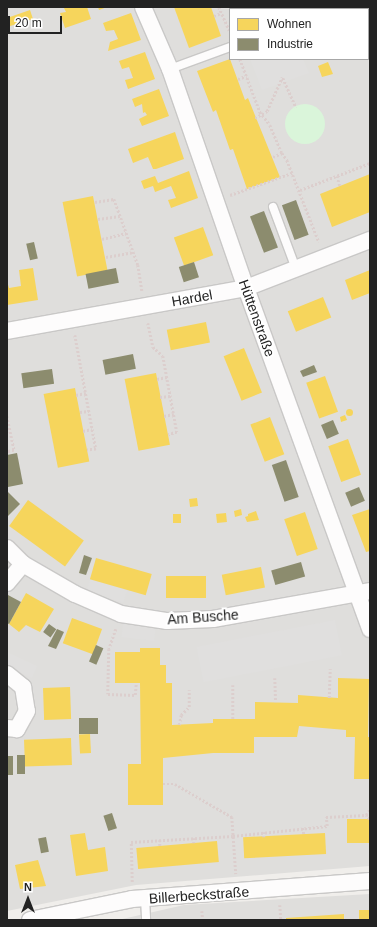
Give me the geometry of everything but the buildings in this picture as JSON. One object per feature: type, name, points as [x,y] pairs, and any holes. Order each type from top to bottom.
[{"type":"street","name":"Hüttenstraße","points":[[143,7],[170,69],[246,288],[364,592],[370,629]]},
{"type":"street","name":"Hardel","points":[[7,331],[246,288],[370,240]]},
{"type":"street","name":"Am Busche","points":[[7,548],[23,564],[75,594],[121,614],[167,621],[213,619],[364,592]]},
{"type":"street","points":[[7,583],[23,564]]},
{"type":"street","points":[[7,674],[23,688],[27,711],[17,729],[7,728]]},
{"type":"street","name":"Billerbeckstraße","points":[[30,920],[138,898],[237,893],[370,881]]},
{"type":"lane","points":[[170,69],[229,47]]},
{"type":"lane","points":[[273,207],[296,269]]},
{"type":"lane","points":[[138,898],[146,920]]},
{"type":"path","points":[[219,7],[229,30]]},
{"type":"path","points":[[214,16],[221,13]]},
{"type":"path","points":[[240,60],[263,115],[300,190],[325,257]]},
{"type":"path","points":[[238,79],[246,76]]},
{"type":"path","points":[[255,118],[263,115],[280,86],[282,78],[296,106]]},
{"type":"path","points":[[273,156],[282,153]]},
{"type":"path","points":[[300,190],[370,163]]},
{"type":"path","points":[[215,201],[292,173]]},
{"type":"path","points":[[337,176],[340,186]]},
{"type":"path","points":[[95,202],[114,199],[133,252],[153,347],[163,356],[177,432],[168,435]]},
{"type":"path","points":[[98,219],[120,216]]},
{"type":"path","points":[[102,239],[126,233]]},
{"type":"path","points":[[106,257],[133,252]]},
{"type":"path","points":[[72,319],[96,449],[87,450]]},
{"type":"path","points":[[157,380],[167,377]]},
{"type":"path","points":[[76,395],[86,393]]},
{"type":"path","points":[[160,397],[170,396]]},
{"type":"path","points":[[80,412],[89,411]]},
{"type":"path","points":[[164,416],[174,414]]},
{"type":"path","points":[[7,416],[14,450],[7,452]]},
{"type":"path","points":[[83,431],[92,429]]},
{"type":"path","points":[[121,614],[109,649],[108,694],[135,695],[136,683]]},
{"type":"path","points":[[329,698],[330,669]]},
{"type":"path","points":[[275,678],[276,702]]},
{"type":"path","points":[[233,685],[233,719]]},
{"type":"path","points":[[179,726],[181,715],[188,707],[189,690]]},
{"type":"path","points":[[163,784],[175,784],[232,817],[237,893]]},
{"type":"path","points":[[366,815],[370,809]]},
{"type":"path","points":[[138,898],[130,842],[233,836],[327,826],[326,817],[370,814]]},
{"type":"path","points":[[366,815],[369,819]]},
{"type":"path","points":[[303,828],[304,834]]},
{"type":"path","points":[[264,832],[264,837]]},
{"type":"path","points":[[194,838],[194,843]]},
{"type":"path","points":[[160,840],[160,846]]},
{"type":"shaded area","points":[[7,7],[370,7],[370,866],[136,885],[7,911]]},
{"type":"shaded area","points":[[231,7],[284,7],[284,8]]},
{"type":"shaded area","points":[[250,60],[303,60],[309,73],[262,90]]},
{"type":"shaded area","points":[[90,579],[127,590],[123,603],[86,591]]},
{"type":"shaded area","points":[[335,620],[342,655],[203,682],[197,647]]},
{"type":"shaded area","points":[[123,624],[156,628],[154,641],[121,637]]},
{"type":"shaded area","points":[[7,652],[37,666],[32,678],[7,666]]},
{"type":"shaded area","points":[[370,894],[370,920],[118,920],[184,905]]},
{"type":"green space","points":[[305,104],[313,106],[319,110],[323,116],[325,124],[323,132],[319,138],[313,142],[305,144],[297,142],[291,138],[287,132],[285,124],[287,116],[291,110],[297,106]]}]
